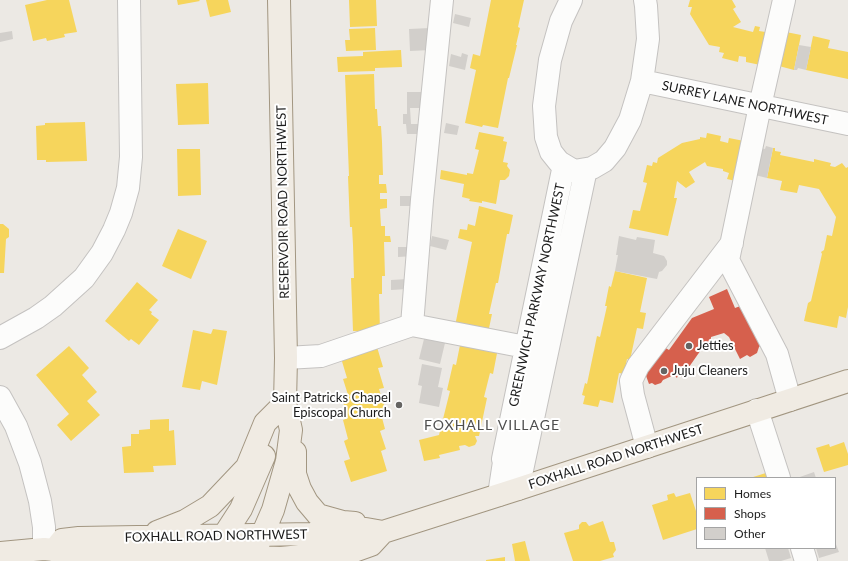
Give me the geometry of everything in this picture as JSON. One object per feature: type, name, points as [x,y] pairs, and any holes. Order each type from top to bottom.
[{"type":"main road","name":"RESERVOIR ROAD NORTHWEST","points":[[251,558],[273,510],[287,461],[291,430],[285,403],[286,358],[279,0]]},
{"type":"main road","name":"FOXHALL ROAD NORTHWEST","points":[[0,553],[49,549],[62,540],[79,538],[262,536],[311,534],[366,529],[383,532],[848,381]]},
{"type":"main road","name":"RESERVOIR ROAD NORTHWEST","points":[[209,558],[241,509],[264,456],[270,433],[285,403]]},
{"type":"main road","points":[[145,537],[185,521],[210,506],[247,467],[265,423],[285,403],[296,417],[295,474],[300,489],[307,502],[318,515],[343,522],[364,523],[383,532]]},
{"type":"main road","name":"FOXHALL ROAD NORTHWEST","points":[[49,549],[64,557],[89,559],[308,558],[354,551],[371,545],[383,532]]},
{"type":"street","points":[[0,338],[36,318],[53,306],[84,278],[105,249],[121,214],[128,188],[131,156],[129,0]]},
{"type":"street","points":[[412,325],[422,200],[442,0]]},
{"type":"street","name":"GREENWICH PARKWAY NORTHWEST","points":[[508,492],[547,352],[586,169],[574,171],[559,162],[551,152],[546,137],[544,106],[550,60],[561,21],[571,0]]},
{"type":"street","points":[[586,169],[592,168],[604,161],[615,148],[630,120],[642,81],[648,39],[646,6],[644,0]]},
{"type":"street","points":[[784,0],[728,260],[777,354],[790,400]]},
{"type":"street","name":"SURREY LANE NORTHWEST","points":[[642,81],[848,124]]},
{"type":"street","name":"GREENWICH PARKWAY NORTHWEST","points":[[508,492],[503,459],[564,165]]},
{"type":"street","points":[[647,446],[633,395],[631,381],[638,366],[732,243]]},
{"type":"street","points":[[286,358],[321,356],[412,325],[547,352]]},
{"type":"street","points":[[0,397],[16,426],[30,463],[40,501],[49,549]]},
{"type":"street","points":[[757,410],[779,477]]},
{"type":"street","points":[[802,549],[806,561]]},
{"type":"building: Homes","points":[[47,0],[69,0],[77,32],[64,34],[65,37],[47,41],[46,38],[33,41],[25,5]]},
{"type":"building: Homes","points":[[177,0],[199,0],[200,1],[178,5]]},
{"type":"building: Homes","points":[[206,0],[228,0],[231,12],[210,17]]},
{"type":"building: Homes","points":[[349,0],[376,0],[377,26],[350,27]]},
{"type":"building: Homes","points":[[491,0],[524,0],[518,27],[520,28],[517,45],[508,78],[498,128],[483,125],[482,127],[465,123],[476,70],[470,68],[473,54],[480,56]]},
{"type":"building: Homes","points":[[690,0],[732,0],[736,7],[733,9],[741,22],[733,27],[753,32],[755,26],[760,27],[759,31],[772,33],[765,66],[746,62],[746,57],[739,56],[738,62],[722,58],[724,53],[719,52],[720,47],[709,45],[690,14],[692,7],[688,7]]},
{"type":"building: Homes","points":[[375,28],[376,50],[346,51],[345,40],[350,40],[349,29]]},
{"type":"building: Homes","points":[[786,32],[801,35],[794,70],[779,66]]},
{"type":"building: Homes","points":[[813,36],[830,40],[828,48],[848,52],[848,79],[806,70]]},
{"type":"building: Homes","points":[[401,50],[402,67],[375,68],[375,71],[338,72],[337,57],[363,56],[363,52]]},
{"type":"building: Homes","points":[[374,74],[375,109],[377,109],[378,126],[381,126],[382,142],[383,175],[379,175],[379,184],[386,184],[387,193],[380,193],[380,199],[387,199],[387,208],[380,209],[381,226],[385,226],[385,236],[390,236],[391,242],[384,242],[385,276],[382,276],[382,294],[379,294],[380,332],[353,331],[351,278],[354,278],[353,245],[352,227],[350,227],[345,75]]},
{"type":"building: Homes","points":[[208,83],[209,124],[178,125],[176,84]]},
{"type":"building: Homes","points":[[85,122],[87,161],[46,162],[46,160],[37,160],[36,126],[45,125],[45,123]]},
{"type":"building: Homes","points":[[479,132],[504,137],[503,141],[507,142],[503,162],[508,163],[507,166],[510,170],[509,176],[505,180],[500,180],[496,204],[482,201],[482,203],[469,201],[470,199],[462,197],[464,184],[440,179],[441,170],[467,175],[467,173],[473,174],[479,150],[475,149]]},
{"type":"building: Homes","points":[[707,133],[721,136],[720,141],[728,143],[729,138],[749,142],[740,182],[727,179],[729,173],[723,171],[723,169],[707,166],[705,162],[689,172],[695,182],[686,188],[677,181],[674,198],[677,198],[668,236],[629,228],[633,210],[640,211],[647,183],[643,182],[647,165],[652,166],[653,162],[657,163],[658,158],[682,143],[700,139],[700,137],[706,138]]},
{"type":"building: Homes","points":[[773,148],[775,148],[775,151],[781,152],[780,155],[814,162],[814,159],[831,163],[830,166],[835,167],[842,163],[846,168],[848,167],[848,307],[846,318],[839,316],[837,328],[804,321],[808,303],[811,301],[822,254],[821,252],[824,250],[827,235],[832,236],[836,217],[819,189],[799,185],[797,193],[780,190],[782,181],[767,178]]},
{"type":"building: Homes","points":[[177,149],[200,149],[201,195],[178,196]]},
{"type":"building: Homes","points":[[479,206],[513,215],[509,234],[507,234],[498,283],[496,283],[489,314],[492,314],[488,333],[455,326],[472,242],[458,238],[460,229],[467,230],[468,224],[475,226]]},
{"type":"building: Homes","points":[[0,224],[3,224],[9,229],[9,237],[6,239],[4,273],[0,273]]},
{"type":"building: Homes","points":[[178,229],[207,241],[191,279],[162,266]]},
{"type":"building: Homes","points":[[615,271],[647,278],[640,312],[646,313],[643,329],[637,328],[630,360],[627,359],[624,374],[619,373],[613,403],[600,400],[598,407],[583,404],[585,396],[582,395],[585,383],[587,384],[597,336],[600,337],[607,306],[605,306],[609,286],[611,287]]},
{"type":"building: Homes","points":[[137,282],[158,300],[149,310],[152,312],[151,314],[159,320],[139,345],[131,339],[129,341],[105,321]]},
{"type":"building: Homes","points":[[213,329],[227,331],[217,385],[202,381],[200,390],[182,387],[193,330],[211,334]]},
{"type":"building: Homes","points":[[461,340],[498,348],[493,374],[490,373],[484,397],[487,398],[479,436],[475,436],[477,441],[475,445],[469,447],[465,445],[459,446],[460,450],[439,455],[440,458],[424,461],[419,440],[439,435],[450,391],[447,390],[453,364],[456,365]]},
{"type":"building: Homes","points":[[69,346],[89,368],[82,375],[97,392],[87,401],[100,415],[71,441],[57,425],[69,414],[36,375]]},
{"type":"building: Homes","points":[[377,347],[383,367],[378,368],[384,388],[379,389],[385,408],[380,410],[385,429],[380,431],[386,449],[381,451],[387,471],[351,482],[344,461],[350,459],[344,441],[348,439],[343,420],[348,418],[342,399],[349,398],[343,379],[347,378],[341,358]]},
{"type":"building: Homes","points":[[169,419],[169,431],[174,430],[176,465],[153,466],[154,472],[124,473],[122,447],[131,446],[131,434],[139,434],[139,430],[150,429],[150,420]]},
{"type":"building: Homes","points":[[844,442],[848,454],[848,465],[824,472],[816,448],[829,444],[830,447]]},
{"type":"building: Homes","points":[[769,472],[771,477],[753,477]]},
{"type":"building: Homes","points":[[674,493],[676,497],[690,493],[696,511],[696,529],[663,540],[652,505],[668,500],[667,495]]},
{"type":"building: Homes","points":[[603,521],[610,542],[614,542],[616,550],[613,554],[614,557],[600,561],[573,561],[564,533],[579,529],[579,525],[582,522],[586,522],[589,526]]},
{"type":"building: Homes","points":[[525,541],[530,561],[515,561],[512,544]]},
{"type":"building: Homes","points":[[505,557],[505,561],[486,561],[486,560]]},
{"type":"building: Shops","points":[[727,289],[735,308],[743,305],[760,346],[757,353],[750,357],[747,355],[740,359],[729,337],[724,333],[711,337],[709,344],[703,347],[682,377],[678,375],[677,378],[674,375],[663,380],[661,383],[655,385],[652,383],[649,384],[645,373],[664,347],[669,350],[692,318],[714,309],[709,297]]},
{"type":"building: Other","points":[[455,14],[471,18],[469,27],[453,23]]},
{"type":"building: Other","points":[[430,28],[431,50],[410,51],[409,29]]},
{"type":"building: Other","points":[[12,31],[13,39],[0,42],[0,33]]},
{"type":"building: Other","points":[[799,45],[811,47],[806,70],[798,68],[797,70],[794,70]]},
{"type":"building: Other","points":[[462,53],[468,55],[465,70],[449,66],[451,54],[461,57]]},
{"type":"building: Other","points":[[407,92],[426,92],[427,108],[410,108],[411,124],[423,124],[424,134],[407,134],[406,124],[403,124],[403,114],[407,114]]},
{"type":"building: Other","points":[[446,123],[459,126],[457,135],[444,133]]},
{"type":"building: Other","points":[[766,146],[773,148],[767,178],[755,175],[761,148],[765,149]]},
{"type":"building: Other","points":[[400,196],[417,196],[417,206],[400,206]]},
{"type":"building: Other","points":[[432,236],[449,240],[446,250],[430,246]]},
{"type":"building: Other","points":[[619,236],[636,240],[637,237],[655,240],[653,253],[664,256],[667,261],[667,265],[662,271],[659,272],[657,279],[615,271]]},
{"type":"building: Other","points":[[398,247],[414,247],[414,256],[398,257]]},
{"type":"building: Other","points":[[408,279],[408,289],[391,290],[391,280]]},
{"type":"building: Other","points":[[424,339],[445,343],[440,364],[419,359]]},
{"type":"building: Other","points":[[422,364],[442,368],[438,387],[443,388],[439,407],[419,403],[422,386],[418,385]]},
{"type":"building: Other","points":[[814,472],[816,477],[800,477]]},
{"type":"building: Other","points":[[836,544],[839,552],[819,558],[816,549],[836,549]]},
{"type":"building: Other","points":[[765,549],[788,549],[791,558],[781,561],[769,561]]},
{"type":"place","name":"Jetties","points":[[689,346]]},
{"type":"place","name":"Juju Cleaners","points":[[664,371]]},
{"type":"place","name":"Saint Patricks Chapel Episcopal Church","points":[[399,405]]},
{"type":"district","name":"FOXHALL VILLAGE","points":[[492,425]]}]
